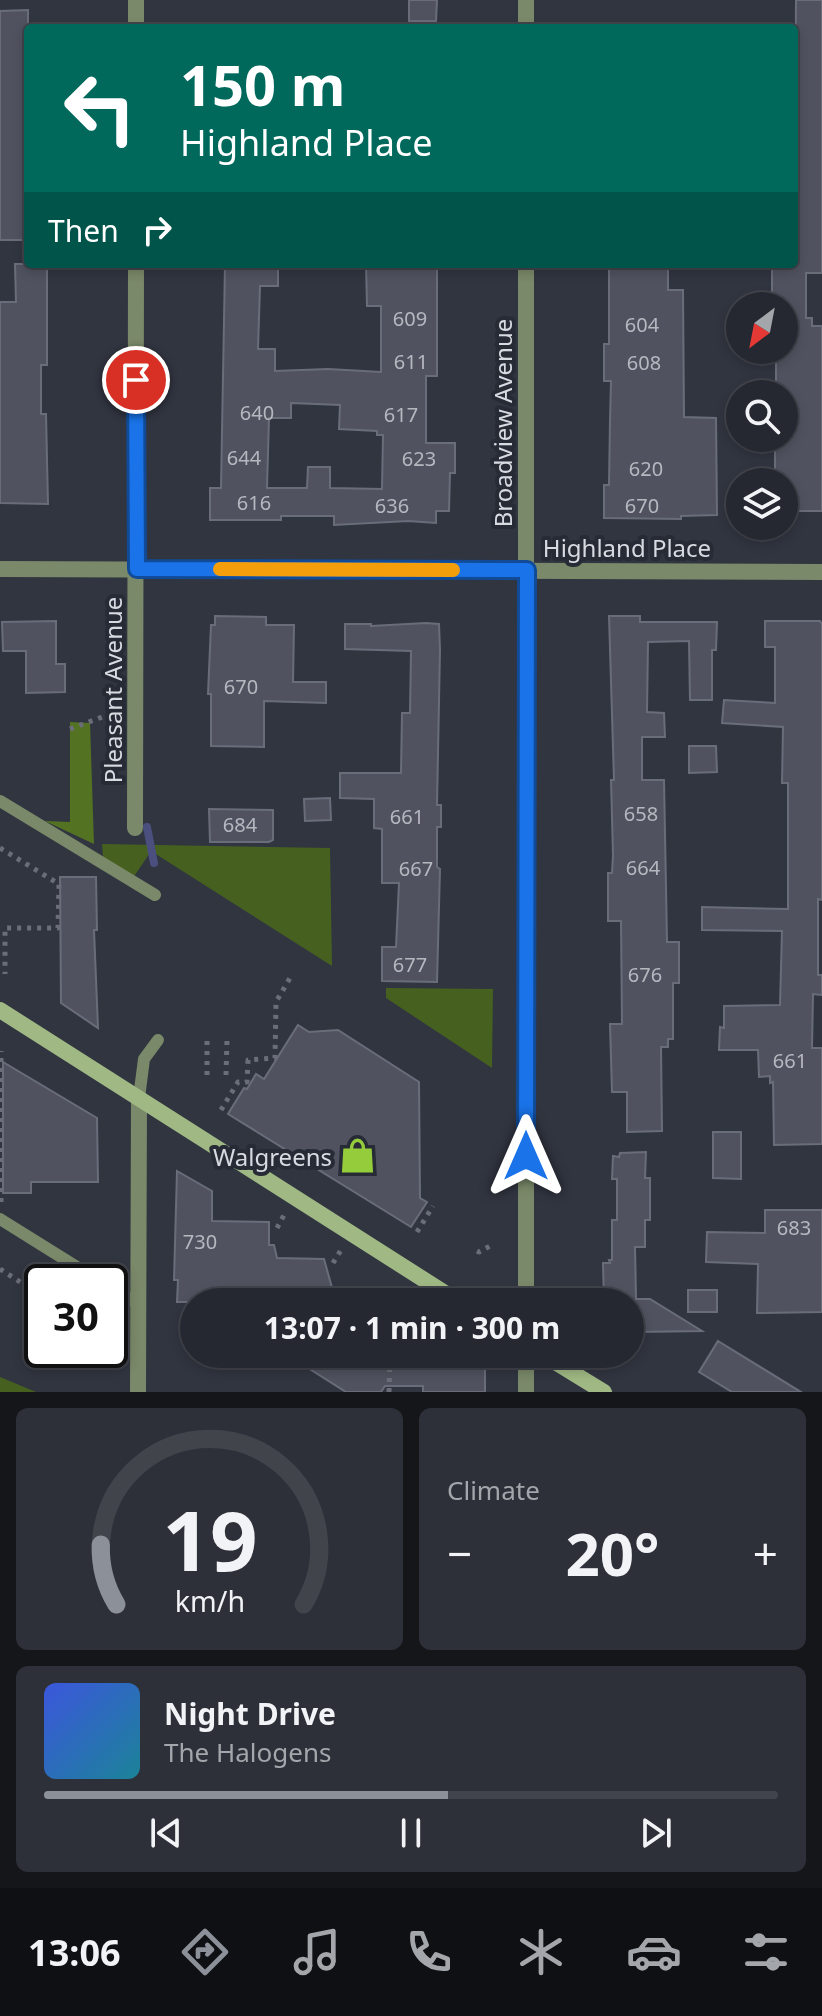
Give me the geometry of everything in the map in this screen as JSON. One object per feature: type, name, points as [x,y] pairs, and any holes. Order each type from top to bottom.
[{"type":"street","points":[[136,0],[136,24]]},
{"type":"street","points":[[526,0],[526,24]]},
{"type":"street","name":"Pleasant Avenue","points":[[135,828],[136,268]]},
{"type":"street","name":"Broadview Avenue","points":[[526,268],[526,1288]]},
{"type":"street","name":"Highland Place","points":[[0,569],[822,572]]},
{"type":"street","points":[[0,1010],[437,1288]]},
{"type":"street","points":[[138,1392],[139,1098]]},
{"type":"street","points":[[526,1368],[526,1392]]},
{"type":"street","points":[[565,1368],[604,1392]]},
{"type":"lane","points":[[0,801],[155,895]]},
{"type":"lane","points":[[139,1098],[144,1059],[158,1040]]},
{"type":"lane","points":[[0,1219],[72,1264]]},
{"type":"lane","points":[[128,1298],[138,1304]]},
{"type":"path","points":[[70,729],[102,717]]},
{"type":"path","points":[[0,848],[59,884],[58,928],[5,928],[5,974]]},
{"type":"path","points":[[221,1110],[238,1082],[247,1082],[248,1060],[275,1058],[276,1002],[290,978]]},
{"type":"path","points":[[226,1075],[227,1040]]},
{"type":"path","points":[[207,1041],[207,1075]]},
{"type":"path","points":[[0,1219],[1,1051]]},
{"type":"path","points":[[417,1232],[433,1206]]},
{"type":"path","points":[[477,1251],[492,1245]]},
{"type":"path","points":[[0,1269],[24,1284]]},
{"type":"path","points":[[389,1392],[390,1368]]},
{"type":"green space","points":[[70,722],[90,723],[94,844],[45,821],[70,822]]},
{"type":"green space","points":[[102,844],[330,848],[332,966],[151,851],[133,878],[103,857]]},
{"type":"green space","points":[[386,988],[493,989],[492,1068],[386,998]]},
{"type":"green space","points":[[0,1377],[36,1392],[0,1392]]},
{"type":"building","points":[[409,0],[437,0],[436,21],[409,21]]},
{"type":"building","points":[[796,0],[822,0],[822,273],[806,273],[806,318],[812,318],[812,326],[822,326],[822,511],[798,511],[798,468],[775,468],[775,452],[798,452],[798,380],[776,380],[776,364],[798,364],[798,292],[772,292],[772,268],[798,268]]},
{"type":"building","points":[[28,10],[28,24],[24,24],[24,240],[0,240],[0,11]]},
{"type":"building","points":[[15,264],[24,264],[24,268],[47,268],[47,365],[41,365],[41,414],[46,414],[48,504],[0,503],[0,302],[16,302]]},
{"type":"building","points":[[225,268],[278,268],[278,286],[260,286],[258,349],[275,349],[275,371],[328,369],[381,372],[381,306],[367,306],[366,268],[437,268],[437,376],[426,376],[426,443],[455,443],[455,473],[450,473],[449,511],[436,511],[436,523],[408,521],[334,525],[334,516],[210,520],[210,488],[221,488]],"holes":[[[291,403],[340,405],[339,429],[377,431],[377,435],[383,435],[382,489],[330,488],[330,467],[308,467],[307,488],[267,488],[269,418],[291,418]]]},
{"type":"building","points":[[609,268],[668,268],[668,290],[683,290],[684,417],[716,418],[717,515],[681,516],[681,519],[604,518],[604,485],[609,485],[611,381],[604,381],[604,344],[609,344]]},
{"type":"building","points":[[215,616],[266,617],[266,625],[294,625],[293,682],[326,682],[326,703],[264,701],[264,747],[211,746],[211,694],[208,694],[211,625],[215,625]]},
{"type":"building","points":[[609,616],[640,616],[640,622],[717,622],[716,650],[712,650],[712,700],[690,700],[689,641],[648,642],[647,712],[664,713],[665,737],[642,737],[642,780],[664,780],[667,942],[679,942],[679,983],[673,983],[673,1039],[668,1039],[668,1047],[661,1047],[662,1131],[627,1132],[627,1092],[612,1092],[610,1024],[622,1024],[621,921],[608,921],[608,873],[612,873],[613,855],[611,780],[614,780]]},
{"type":"building","points":[[56,621],[56,664],[65,664],[65,692],[26,693],[26,651],[3,651],[2,622]]},
{"type":"building","points":[[765,621],[820,621],[822,624],[822,900],[818,899],[818,975],[822,975],[822,995],[813,994],[812,1048],[822,1048],[822,1144],[774,1145],[773,1082],[770,1083],[770,1076],[759,1077],[758,1050],[719,1050],[720,1027],[724,1028],[724,1006],[780,1005],[782,931],[702,930],[702,907],[788,909],[788,783],[782,783],[783,727],[722,723],[724,700],[775,703],[775,647],[765,647]]},
{"type":"building","points":[[345,624],[439,624],[440,650],[437,805],[441,805],[441,827],[437,827],[437,867],[440,869],[437,982],[382,981],[382,947],[396,947],[399,883],[382,883],[382,829],[374,828],[374,799],[340,798],[340,773],[401,773],[402,713],[410,713],[411,651],[345,649]]},
{"type":"building","points":[[689,746],[716,746],[717,772],[689,773]]},
{"type":"building","points":[[330,798],[331,820],[305,821],[304,799]]},
{"type":"building","points":[[209,809],[273,810],[273,840],[210,842]]},
{"type":"building","points":[[60,877],[96,877],[97,930],[94,930],[98,1028],[61,1003]]},
{"type":"building","name":"Walgreens","points":[[298,1025],[309,1032],[338,1030],[419,1082],[420,1198],[427,1202],[411,1227],[228,1114],[256,1074],[264,1079]]},
{"type":"building","points":[[3,1062],[97,1118],[98,1182],[31,1182],[31,1193],[3,1193]]},
{"type":"building","points":[[713,1132],[741,1132],[741,1179],[713,1178]]},
{"type":"building","points":[[646,1152],[645,1178],[650,1178],[650,1220],[645,1220],[645,1247],[635,1247],[636,1288],[604,1288],[603,1263],[612,1260],[612,1220],[617,1220],[617,1179],[612,1179],[613,1156],[619,1157],[620,1153]]},
{"type":"building","points":[[177,1171],[212,1191],[212,1221],[269,1222],[269,1245],[274,1245],[277,1258],[324,1259],[332,1288],[180,1288],[180,1302],[177,1302],[178,1280],[174,1280]]},
{"type":"building","points":[[765,1210],[822,1210],[822,1312],[757,1313],[758,1264],[706,1262],[707,1232],[765,1233]]},
{"type":"building","points":[[688,1290],[717,1290],[717,1312],[688,1312]]},
{"type":"building","points":[[644,1299],[650,1299],[702,1331],[644,1332]]},
{"type":"building","points":[[718,1341],[801,1392],[732,1392],[699,1372]]},
{"type":"building","points":[[308,1368],[485,1368],[485,1392],[423,1392],[423,1386],[385,1386],[381,1392],[346,1392]]},
{"type":"waterway","points":[[147,827],[154,863]]},
{"type":"slow traffic","points":[[220,569],[453,570]]},
{"type":"place","name":"Walgreens","points":[[358,1156]]},
{"type":"route","points":[[136,380],[137,569],[527,570],[526,1156]]}]
